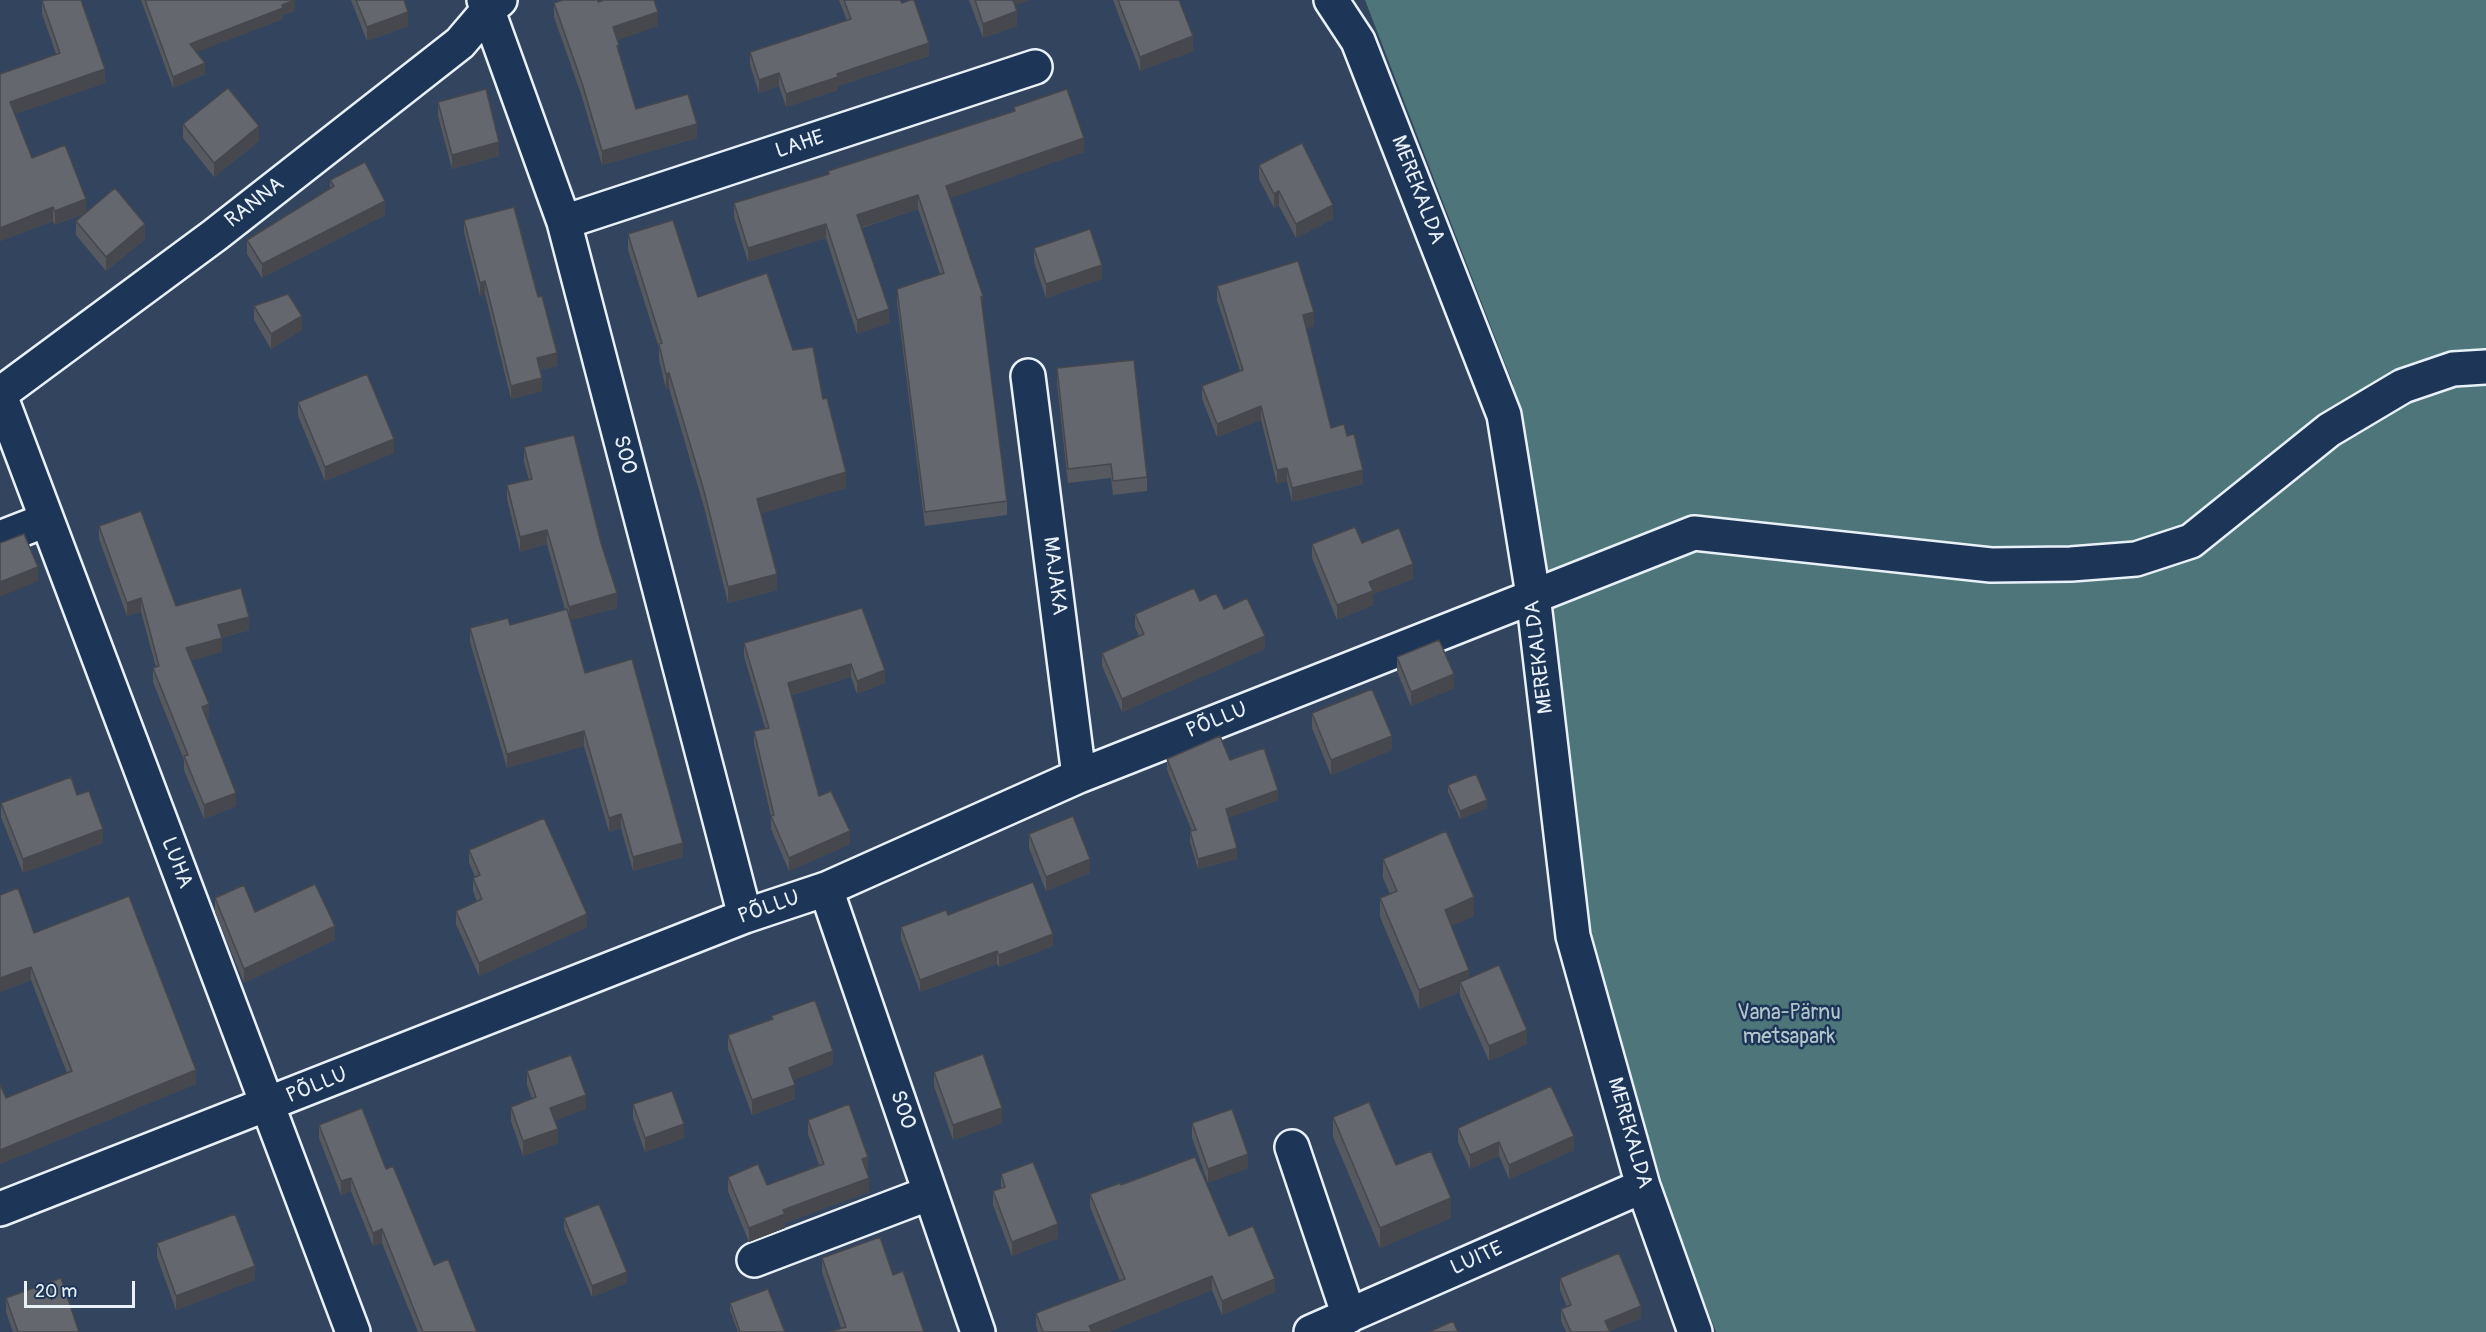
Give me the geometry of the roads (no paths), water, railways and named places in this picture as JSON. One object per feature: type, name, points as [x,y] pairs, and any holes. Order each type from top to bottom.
[{"type":"street","name":"MEREKALDA","points":[[1331,0],[1358,41],[1504,415],[1533,595],[1573,936],[1643,1186],[1695,1332]]},
{"type":"street","name":"SOO","points":[[491,3],[564,222],[745,916]]},
{"type":"street","name":"RANNA","points":[[0,394],[215,235],[460,43],[491,3]]},
{"type":"street","name":"LAHE","points":[[564,222],[1035,67]]},
{"type":"street","name":"PÕLLU","points":[[0,1209],[745,916],[826,889],[1080,776],[1694,533],[1991,565],[2071,564],[2136,559],[2191,541],[2329,429],[2403,386],[2453,369],[2486,367]]},
{"type":"street","name":"MAJAKA","points":[[1028,376],[1080,776]]},
{"type":"street","name":"LUHA","points":[[0,394],[353,1332]]},
{"type":"street","points":[[0,538],[46,520]]},
{"type":"street","name":"SOO","points":[[826,889],[978,1332]]},
{"type":"street","points":[[1292,1148],[1349,1316]]},
{"type":"street","name":"LUITE","points":[[1311,1332],[1643,1186]]},
{"type":"street","points":[[754,1260],[930,1193]]},
{"type":"park label","name":"Vana-Pärnu metsapark","points":[[1789,1026]]}]
